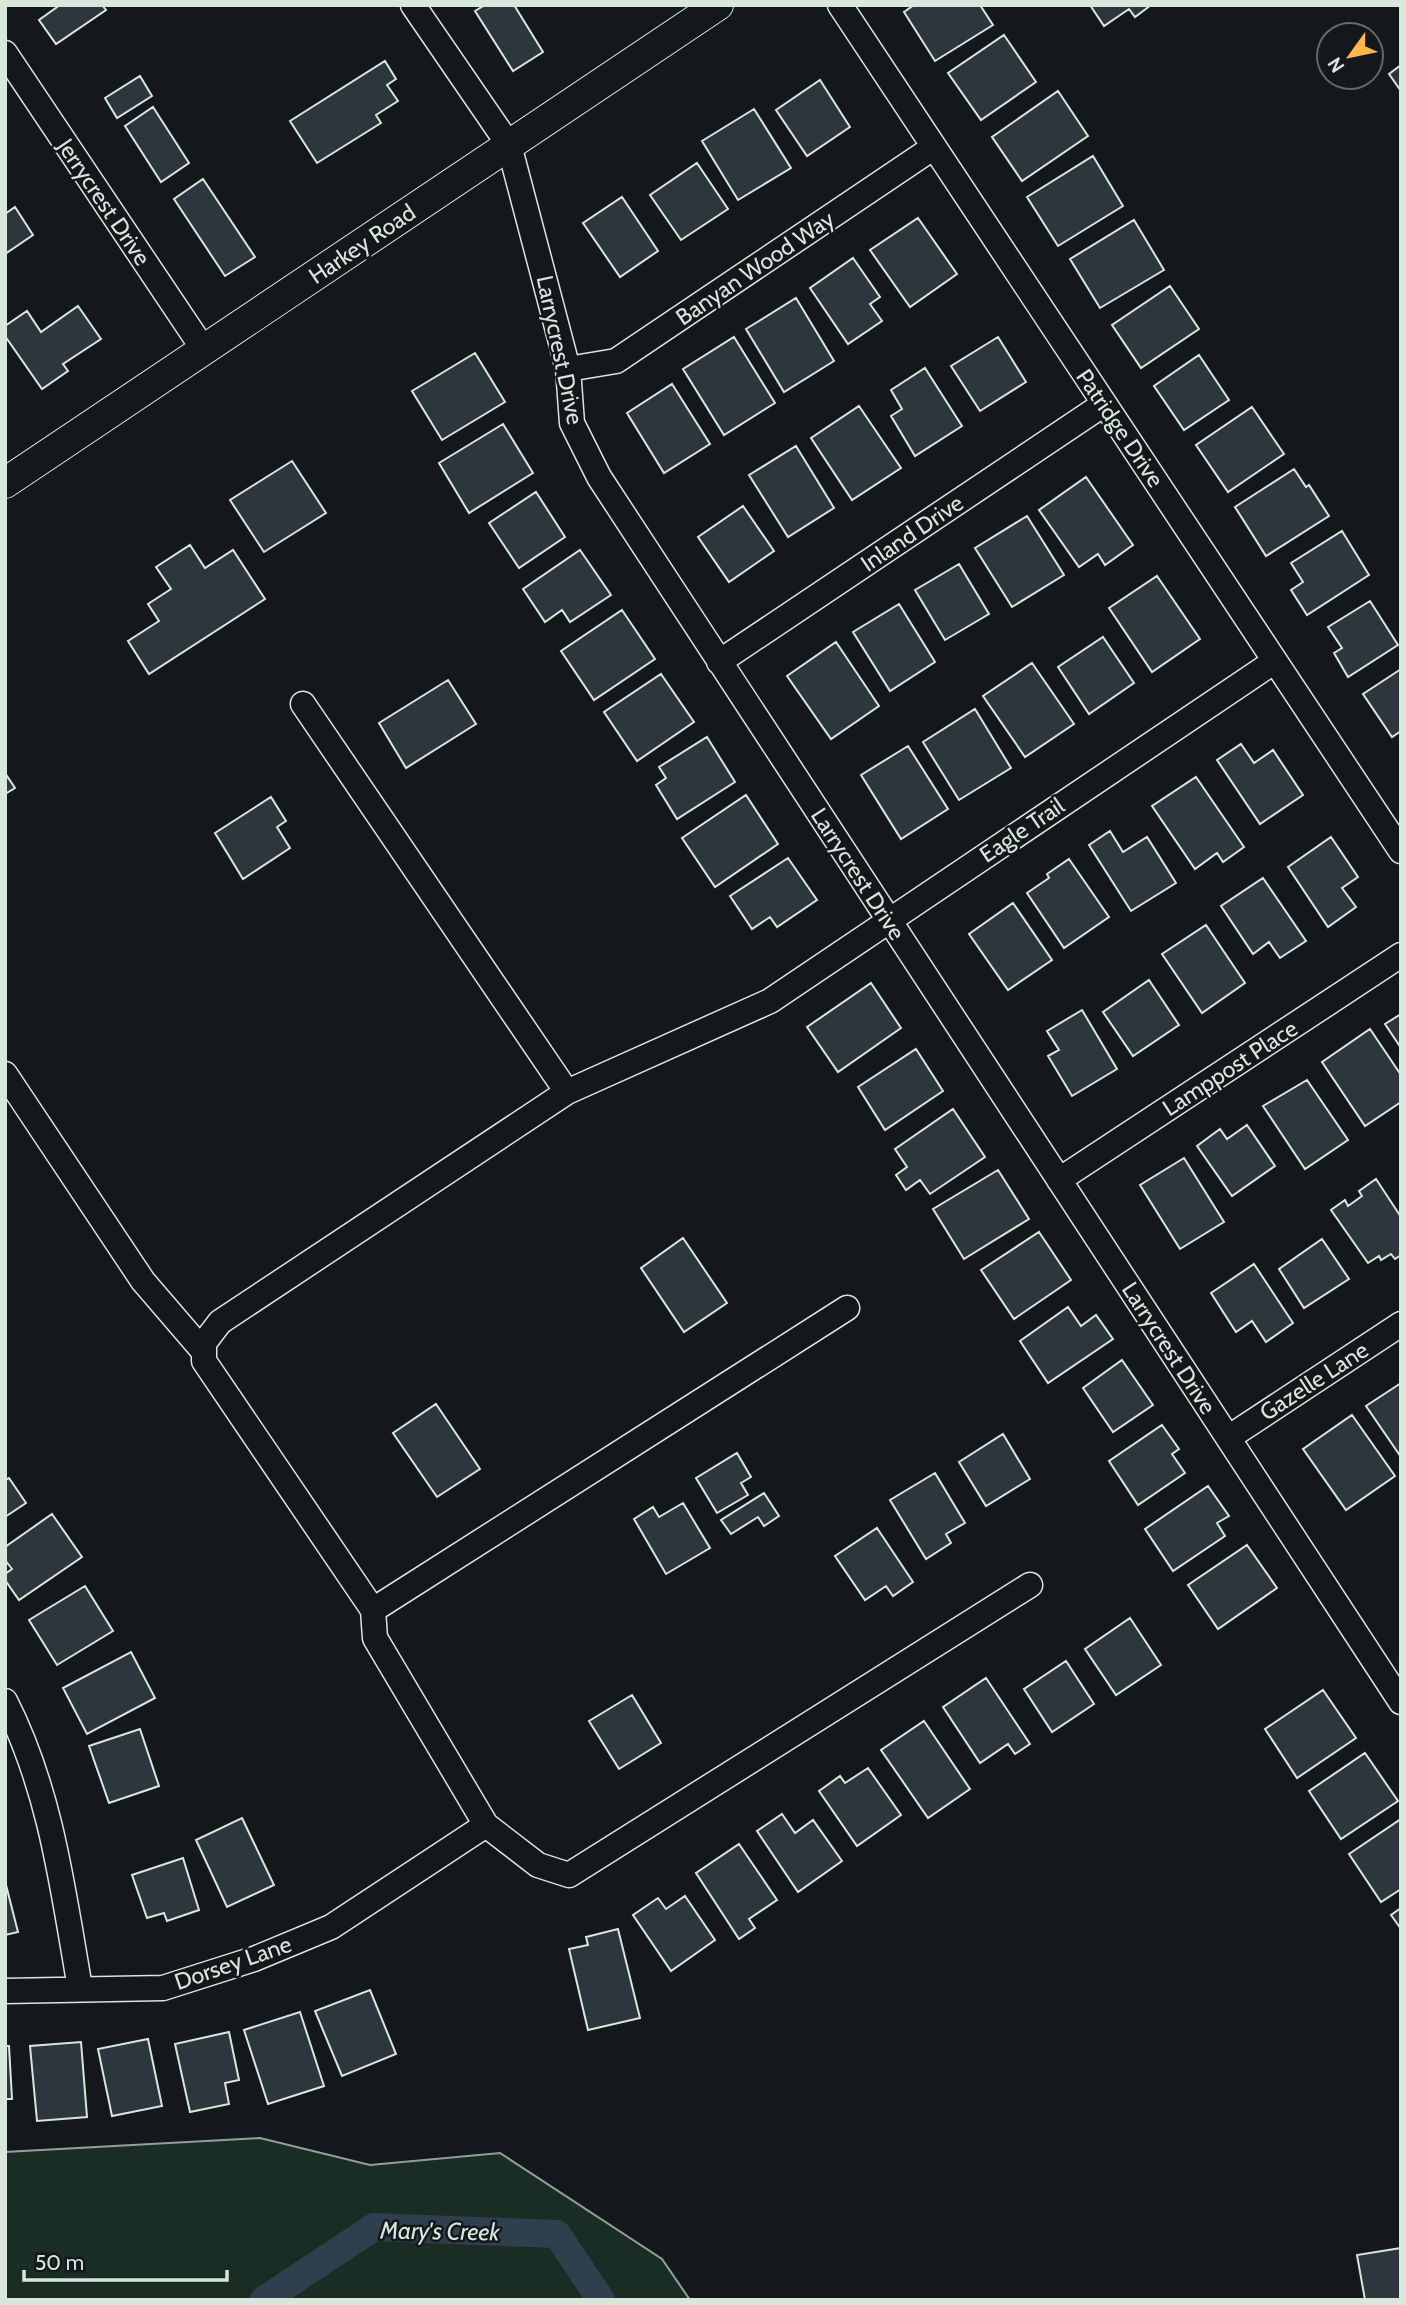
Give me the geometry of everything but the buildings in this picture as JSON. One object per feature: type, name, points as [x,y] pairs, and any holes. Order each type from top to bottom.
[{"type":"street","name":"Larrycrest Drive","points":[[413,5],[509,145],[568,369],[572,423],[599,477],[1401,1702]]},
{"type":"street","name":"Harkey Road","points":[[5,483],[718,5]]},
{"type":"street","name":"Patridge Drive","points":[[840,5],[1401,851]]},
{"type":"street","name":"Jerrycrest Drive","points":[[5,53],[204,350]]},
{"type":"street","name":"Banyan Wood Way","points":[[568,369],[616,361],[934,147]]},
{"type":"street","name":"Inland Drive","points":[[719,662],[1104,404]]},
{"type":"street","name":"Eagle Trail","points":[[204,1353],[204,1343],[220,1322],[567,1092],[770,1001],[1275,661]]},
{"type":"street","points":[[303,704],[567,1092]]},
{"type":"street","name":"Lamppost Place","points":[[1059,1180],[1401,955]]},
{"type":"street","points":[[5,1074],[143,1281],[204,1353],[204,1361],[373,1610],[375,1638],[486,1825],[538,1865],[569,1875],[1030,1585]]},
{"type":"street","points":[[373,1610],[847,1308]]},
{"type":"street","name":"Gazelle Lane","points":[[1228,1438],[1401,1324]]},
{"type":"street","points":[[5,1701],[19,1727],[52,1826],[80,1989]]},
{"type":"street","name":"Dorsey Lane","points":[[5,1991],[163,1988],[254,1959],[331,1927],[486,1825]]},
{"type":"green space","points":[[260,2138],[370,2165],[500,2153],[662,2259],[690,2300],[5,2300],[5,2152]]},
{"type":"waterway","name":"Mary's Creek","points":[[264,2300],[374,2227],[557,2234],[601,2300]]}]
